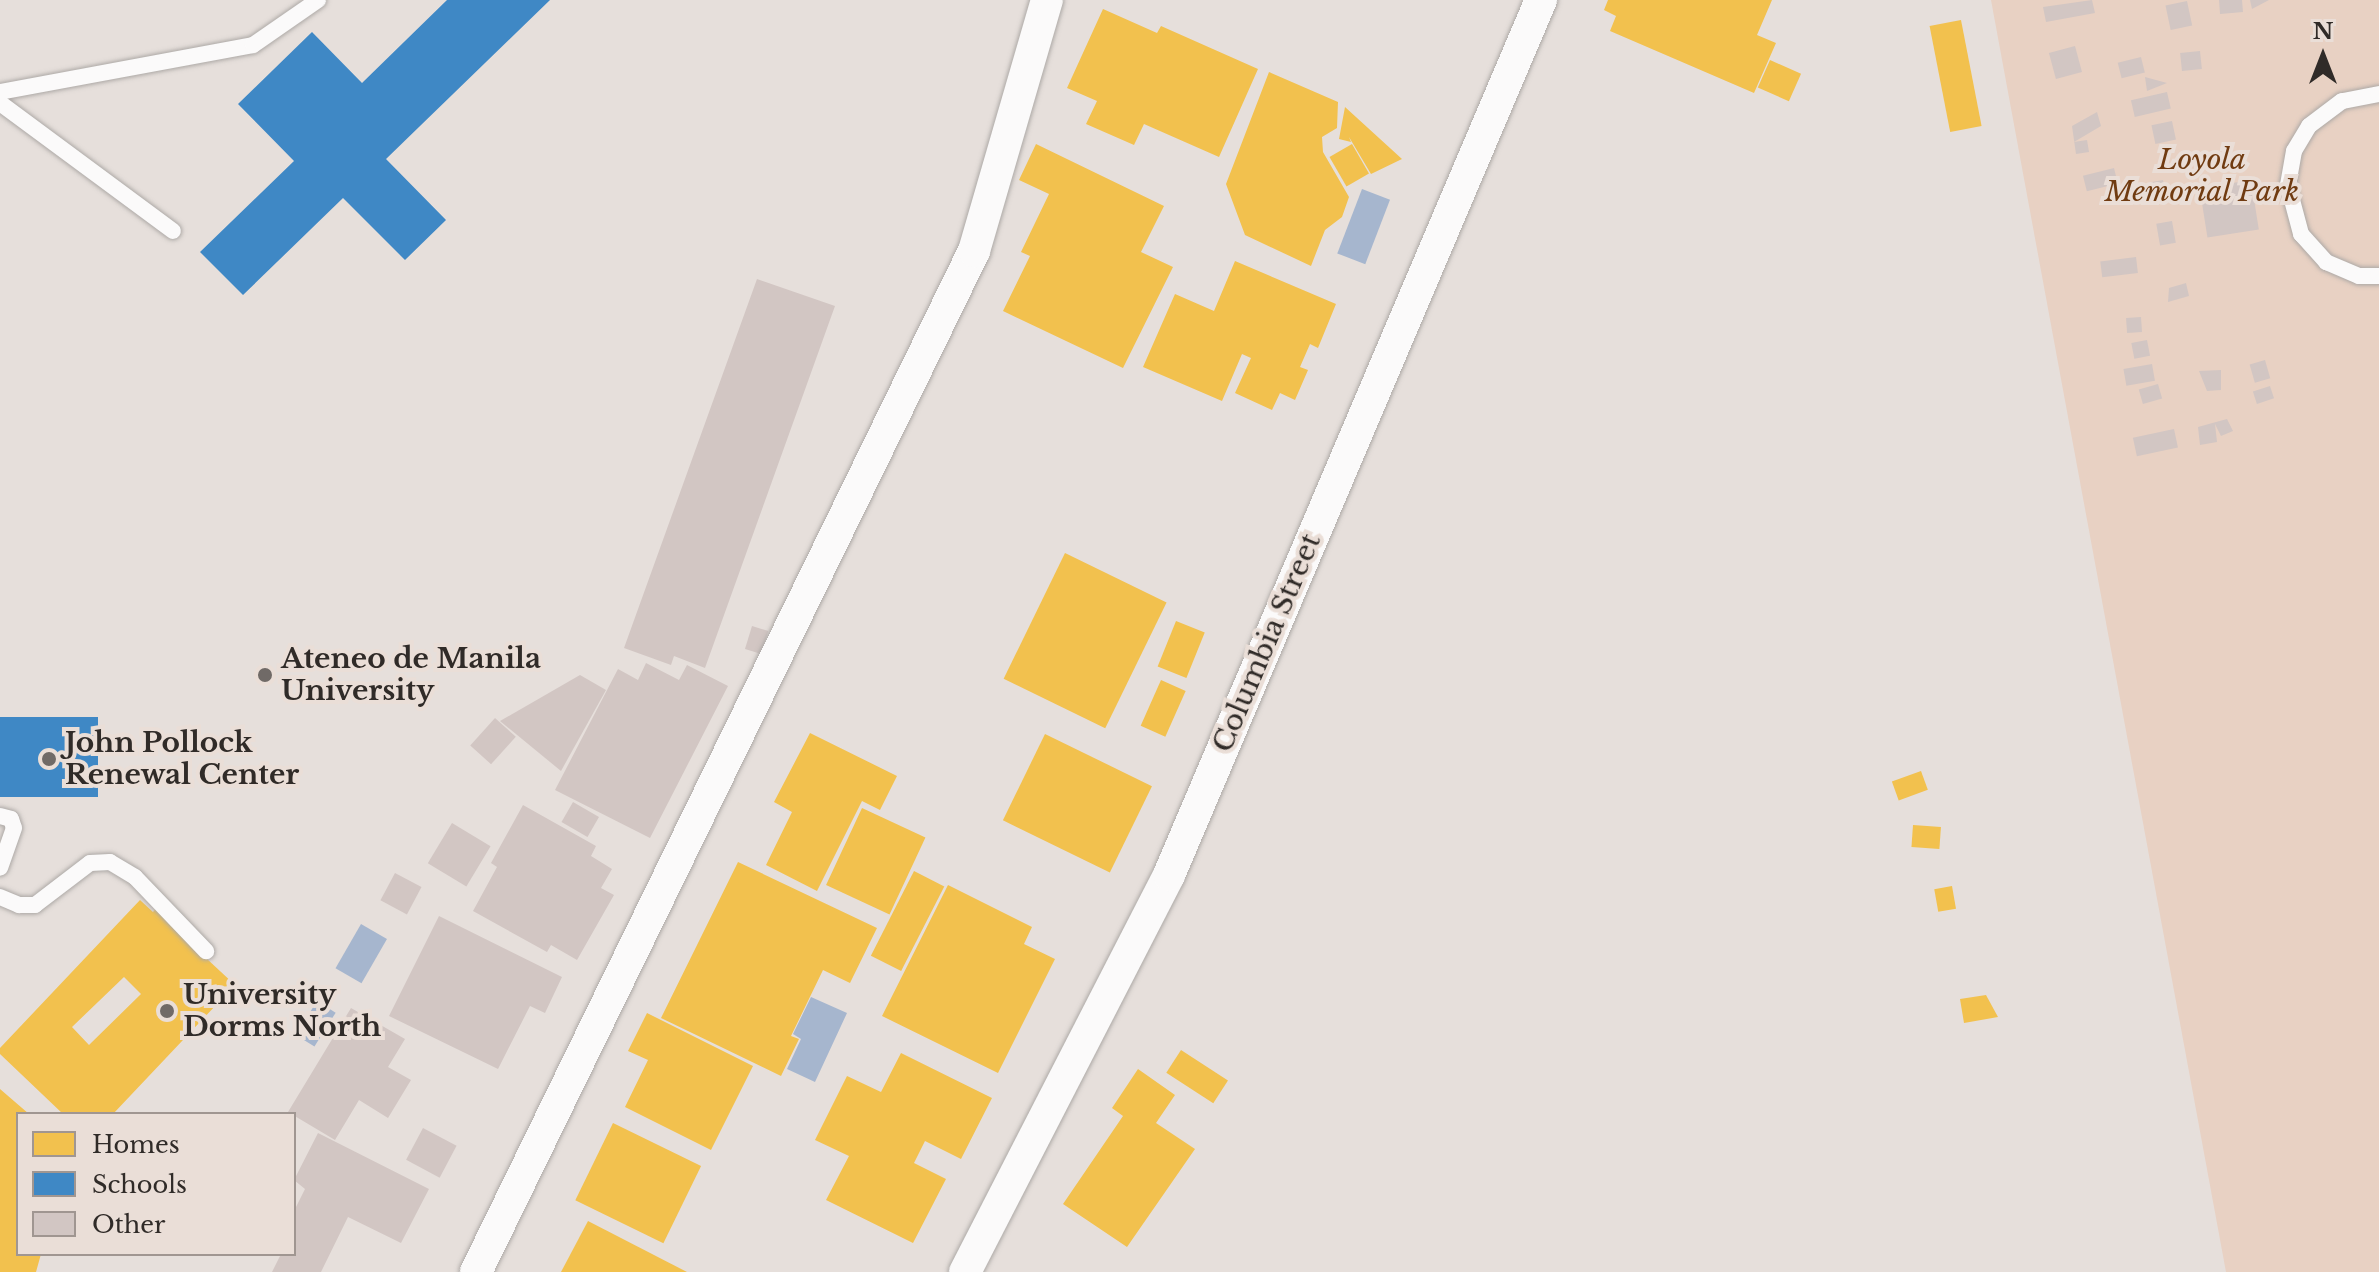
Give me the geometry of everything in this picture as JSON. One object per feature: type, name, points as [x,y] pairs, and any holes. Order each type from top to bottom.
[{"type":"street","points":[[476,1272],[974,251],[1047,0]]},
{"type":"street","name":"Columbia Street","points":[[965,1272],[1169,875],[1541,0]]},
{"type":"lane","points":[[0,92],[253,45],[318,0]]},
{"type":"lane","points":[[2379,94],[2342,101],[2309,126],[2294,151],[2288,185],[2301,234],[2326,262],[2359,276],[2379,276]]},
{"type":"lane","points":[[0,103],[173,231]]},
{"type":"lane","points":[[0,816],[11,819],[14,828],[0,868]]},
{"type":"lane","points":[[0,897],[35,905],[90,863],[110,862],[135,877],[206,951]]},
{"type":"green space","name":"Loyola Memorial Park","points":[[1991,0],[2379,0],[2379,1272],[2226,1272]]},
{"type":"water","points":[[1362,189],[1390,200],[1365,264],[1337,253]]},
{"type":"water","points":[[361,924],[387,939],[361,983],[336,968]]},
{"type":"water","points":[[811,997],[847,1013],[815,1082],[787,1069],[801,1039],[793,1034]]},
{"type":"water","points":[[317,1001],[336,1013],[314,1047],[296,1035]]},
{"type":"building: Homes","points":[[1608,0],[1772,0],[1757,35],[1776,43],[1754,93],[1610,31],[1616,16],[1604,10]]},
{"type":"building: Homes","points":[[1103,9],[1157,33],[1161,26],[1258,69],[1219,157],[1144,124],[1134,145],[1086,124],[1097,101],[1067,88]]},
{"type":"building: Homes","points":[[1961,20],[1982,126],[1950,132],[1930,26]]},
{"type":"building: Homes","points":[[1770,60],[1801,74],[1789,101],[1758,87]]},
{"type":"building: Homes","points":[[1269,72],[1338,102],[1337,128],[1322,137],[1323,152],[1349,197],[1342,217],[1325,230],[1311,266],[1245,235],[1226,184]]},
{"type":"building: Homes","points":[[1345,107],[1402,159],[1371,174],[1349,137],[1351,142],[1339,139]]},
{"type":"building: Homes","points":[[1036,144],[1164,206],[1141,252],[1173,267],[1123,368],[1003,311],[1030,256],[1021,252],[1049,194],[1019,180]]},
{"type":"building: Homes","points":[[1352,144],[1369,173],[1346,186],[1329,157]]},
{"type":"building: Homes","points":[[1235,261],[1336,304],[1318,348],[1310,344],[1300,367],[1308,370],[1295,400],[1280,393],[1272,410],[1235,393],[1251,358],[1242,354],[1222,401],[1143,367],[1175,294],[1214,311]]},
{"type":"building: Homes","points":[[1065,553],[1167,603],[1105,728],[1004,679]]},
{"type":"building: Homes","points":[[1176,621],[1205,633],[1186,678],[1158,666]]},
{"type":"building: Homes","points":[[1161,680],[1186,691],[1165,737],[1141,726]]},
{"type":"building: Homes","points":[[810,733],[897,776],[880,810],[862,801],[817,891],[766,865],[792,812],[774,802]]},
{"type":"building: Homes","points":[[1045,734],[1152,786],[1110,872],[1003,820]]},
{"type":"building: Homes","points":[[1921,771],[1928,790],[1899,800],[1892,782]]},
{"type":"building: Homes","points":[[862,808],[925,838],[890,915],[826,885]]},
{"type":"building: Homes","points":[[1913,825],[1941,827],[1939,849],[1911,847]]},
{"type":"building: Homes","points":[[738,862],[877,928],[850,983],[823,970],[791,1036],[799,1039],[781,1076],[661,1018]]},
{"type":"building: Homes","points":[[914,871],[944,886],[901,971],[871,956]]},
{"type":"building: Homes","points":[[948,885],[1032,927],[1024,944],[1055,959],[998,1073],[882,1016]]},
{"type":"building: Homes","points":[[1952,886],[1956,909],[1938,912],[1934,889]]},
{"type":"building: Homes","name":"University Dorms North","points":[[140,900],[153,912],[160,904],[177,931],[235,985],[115,1112],[61,1112],[0,1054],[0,1048]],"holes":[[[124,977],[141,994],[89,1045],[72,1027]]]},
{"type":"building: Homes","points":[[1986,995],[1998,1017],[1964,1023],[1960,999]]},
{"type":"building: Homes","points":[[647,1013],[753,1066],[711,1150],[625,1107],[648,1060],[628,1051]]},
{"type":"building: Homes","points":[[1181,1050],[1228,1080],[1213,1103],[1166,1073]]},
{"type":"building: Homes","points":[[901,1053],[992,1098],[961,1159],[925,1141],[914,1163],[946,1179],[913,1243],[826,1200],[849,1156],[815,1140],[847,1076],[881,1092]]},
{"type":"building: Homes","points":[[1138,1069],[1175,1095],[1156,1123],[1195,1149],[1127,1247],[1063,1204],[1123,1116],[1112,1108]]},
{"type":"building: Homes","points":[[0,1089],[27,1112],[16,1112],[16,1256],[40,1256],[36,1272],[0,1272]]},
{"type":"building: Homes","points":[[613,1123],[701,1166],[663,1243],[575,1200]]},
{"type":"building: Homes","points":[[588,1221],[687,1272],[561,1272]]},
{"type":"building: Schools","points":[[447,0],[550,0],[386,159],[446,220],[405,260],[343,198],[243,295],[200,252],[294,161],[238,104],[312,32],[362,83]]},
{"type":"building: Schools","name":"John Pollock Renewal Center","points":[[0,717],[98,717],[98,797],[0,797]]},
{"type":"building: Other","points":[[2092,0],[2095,13],[2046,22],[2043,7]]},
{"type":"building: Other","points":[[2219,0],[2242,0],[2243,12],[2220,14]]},
{"type":"building: Other","points":[[2250,0],[2269,0],[2252,9]]},
{"type":"building: Other","points":[[2187,1],[2192,25],[2171,30],[2165,6]]},
{"type":"building: Other","points":[[2075,46],[2082,72],[2056,79],[2049,53]]},
{"type":"building: Other","points":[[2200,51],[2202,69],[2182,71],[2180,53]]},
{"type":"building: Other","points":[[2141,57],[2145,73],[2122,78],[2118,63]]},
{"type":"building: Other","points":[[2145,77],[2167,83],[2147,91]]},
{"type":"building: Other","points":[[2167,92],[2171,109],[2135,117],[2131,100]]},
{"type":"building: Other","points":[[2097,112],[2101,126],[2074,142],[2072,126]]},
{"type":"building: Other","points":[[2172,121],[2176,140],[2155,144],[2151,125]]},
{"type":"building: Other","points":[[2087,140],[2089,152],[2076,154],[2074,142]]},
{"type":"building: Other","points":[[2114,168],[2118,184],[2087,191],[2083,176]]},
{"type":"building: Other","points":[[2163,180],[2166,196],[2151,199],[2148,183]]},
{"type":"building: Other","points":[[2251,180],[2259,229],[2207,238],[2200,188]]},
{"type":"building: Other","points":[[2172,221],[2176,243],[2160,245],[2156,224]]},
{"type":"building: Other","points":[[2136,257],[2138,273],[2102,277],[2100,261]]},
{"type":"building: Other","points":[[757,279],[835,306],[705,668],[674,656],[671,665],[624,648]]},
{"type":"building: Other","points":[[2186,283],[2189,296],[2168,302],[2169,288]]},
{"type":"building: Other","points":[[2141,317],[2142,332],[2127,333],[2126,318]]},
{"type":"building: Other","points":[[2147,340],[2150,356],[2134,359],[2131,343]]},
{"type":"building: Other","points":[[2265,360],[2270,378],[2255,383],[2250,364]]},
{"type":"building: Other","points":[[2152,364],[2155,381],[2126,386],[2123,369]]},
{"type":"building: Other","points":[[2221,370],[2221,390],[2207,391],[2199,371]]},
{"type":"building: Other","points":[[2158,384],[2162,398],[2143,404],[2139,390]]},
{"type":"building: Other","points":[[2270,386],[2274,398],[2257,404],[2253,392]]},
{"type":"building: Other","points":[[2227,419],[2233,431],[2221,436],[2215,424],[2217,442],[2200,445],[2198,427]]},
{"type":"building: Other","points":[[2174,429],[2178,448],[2137,456],[2133,438]]},
{"type":"building: Other","points":[[752,626],[768,631],[761,654],[745,649]]},
{"type":"building: Other","points":[[646,663],[679,680],[687,665],[728,686],[650,838],[555,790],[618,669],[638,680]]},
{"type":"building: Other","points":[[580,675],[606,690],[561,771],[500,721]]},
{"type":"building: Other","points":[[495,718],[516,737],[491,764],[470,745]]},
{"type":"building: Other","points":[[573,802],[599,817],[587,837],[562,822]]},
{"type":"building: Other","points":[[523,805],[596,846],[591,856],[612,869],[601,888],[614,895],[577,960],[551,945],[547,952],[473,911],[497,867],[491,863]]},
{"type":"building: Other","points":[[452,823],[491,846],[466,886],[428,863]]},
{"type":"building: Other","points":[[395,873],[421,887],[407,914],[380,900]]},
{"type":"building: Other","points":[[439,916],[562,977],[545,1013],[530,1006],[498,1069],[389,1016]]},
{"type":"building: Other","points":[[351,1008],[405,1039],[388,1067],[411,1080],[388,1118],[359,1100],[335,1140],[296,1117],[296,1112],[288,1112]]},
{"type":"building: Other","points":[[423,1128],[457,1146],[440,1178],[406,1160]]},
{"type":"building: Other","points":[[318,1133],[429,1189],[401,1243],[348,1217],[321,1272],[272,1272],[280,1256],[296,1256],[296,1207],[305,1189],[296,1182]]},
{"type":"place","name":"Ateneo de Manila University","points":[[265,675]]},
{"type":"place","name":"John Pollock Renewal Center","points":[[49,759]]},
{"type":"place","name":"University Dorms North","points":[[167,1011]]}]
